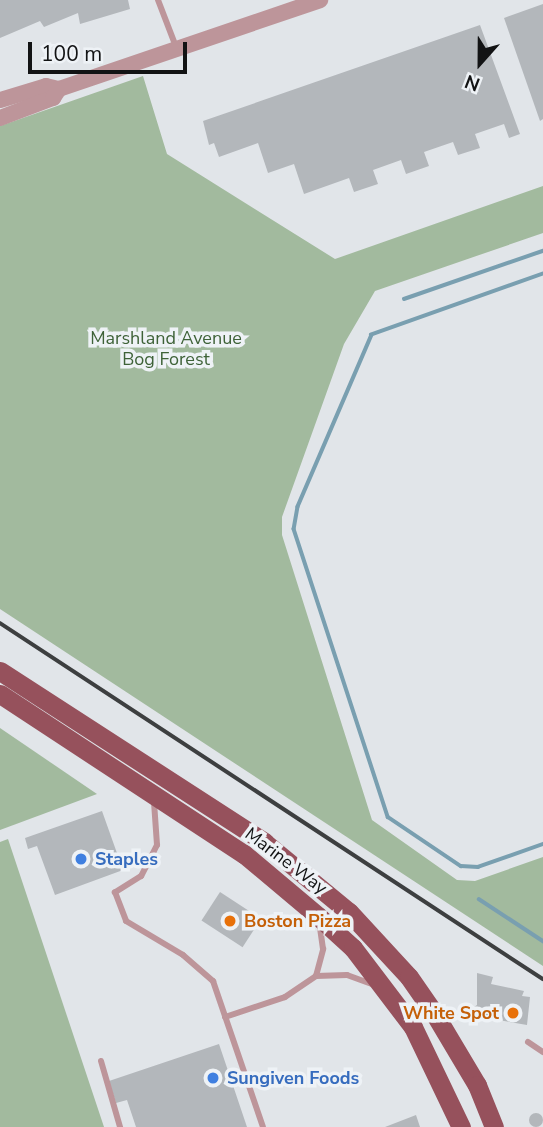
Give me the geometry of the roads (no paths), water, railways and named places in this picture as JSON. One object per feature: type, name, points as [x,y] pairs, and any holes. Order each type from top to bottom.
[{"type":"main road","name":"Marine Way","points":[[0,671],[264,842],[349,912],[409,977],[434,1013],[477,1085],[494,1127]]},
{"type":"main road","name":"Marine Way","points":[[0,694],[244,854],[319,916],[352,948],[412,1027],[461,1127]]},
{"type":"street","points":[[0,100],[46,86],[60,89],[320,0]]},
{"type":"street","points":[[0,118],[53,98],[60,89]]},
{"type":"lane","points":[[158,0],[176,49]]},
{"type":"lane","points":[[152,793],[158,845],[141,876],[115,892],[126,921],[183,955],[213,981],[263,1127]]},
{"type":"lane","points":[[316,976],[323,948],[319,916]]},
{"type":"lane","points":[[225,1017],[285,997],[316,976],[347,975],[384,989]]},
{"type":"lane","points":[[528,1042],[543,1052]]},
{"type":"lane","points":[[101,1060],[120,1127]]},
{"type":"waterway","points":[[404,299],[543,251]]},
{"type":"waterway","points":[[543,274],[372,335],[298,507],[294,529],[388,817],[461,866],[478,867],[543,844]]},
{"type":"waterway","points":[[479,899],[543,941]]},
{"type":"railway","points":[[0,623],[543,979]]},
{"type":"place","name":"Staples","points":[[81,859]]},
{"type":"place","name":"Boston Pizza","points":[[230,921]]},
{"type":"place","name":"White Spot","points":[[513,1013]]},
{"type":"place","name":"Sungiven Foods","points":[[213,1078]]},
{"type":"park label","name":"Marshland Avenue Bog Forest","points":[[166,349]]}]
